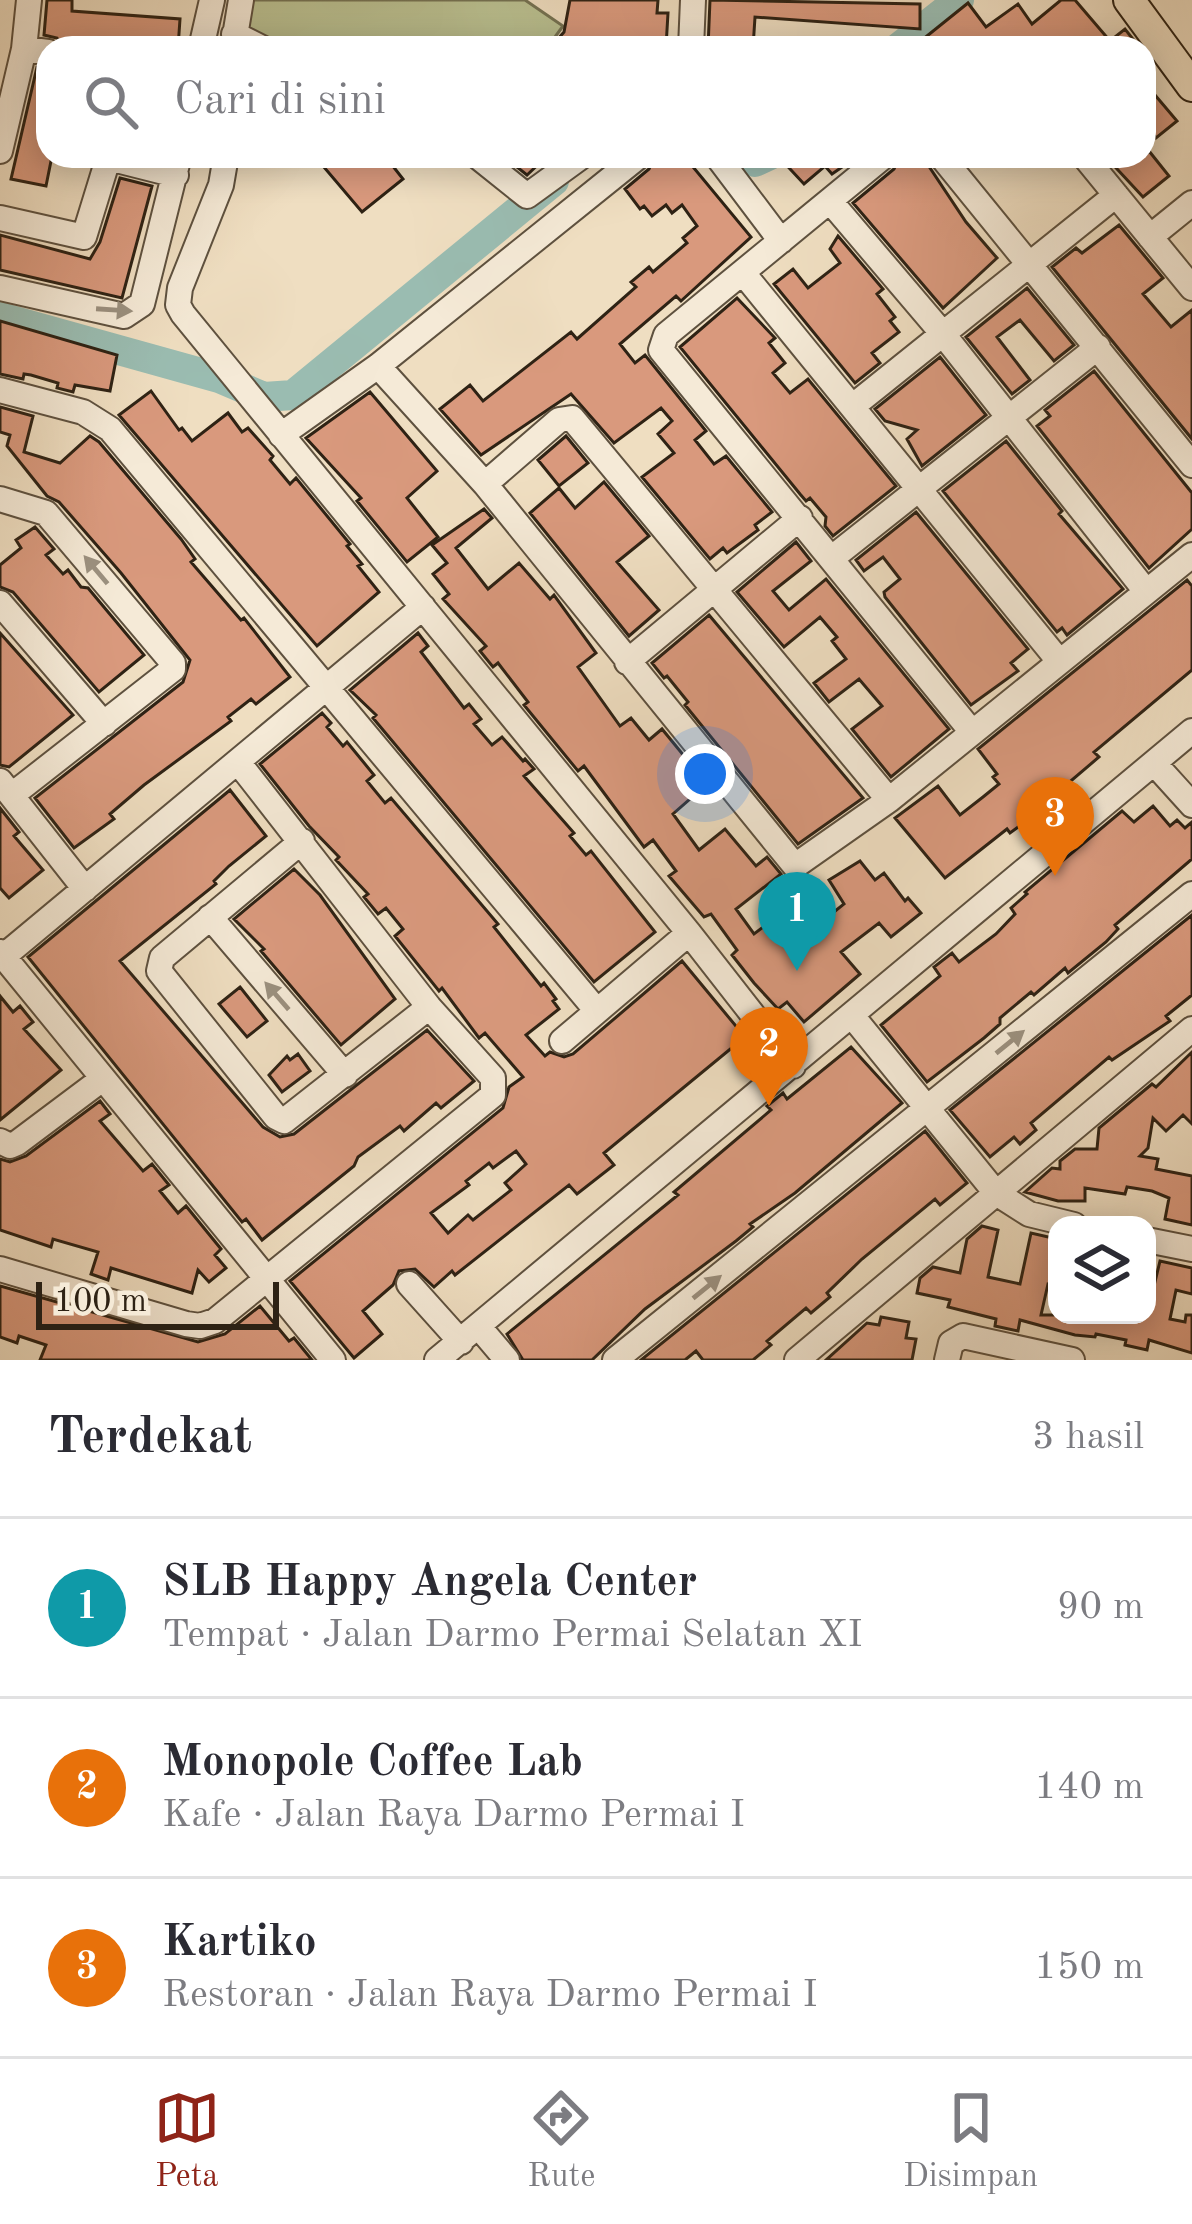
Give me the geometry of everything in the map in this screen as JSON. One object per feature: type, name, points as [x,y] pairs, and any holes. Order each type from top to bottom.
[{"type":"main road","points":[[1129,0],[1155,36]]},
{"type":"main road","points":[[1152,0],[1192,51]]},
{"type":"main road","points":[[1156,37],[1192,86]]},
{"type":"street","points":[[0,151],[36,51],[29,0]]},
{"type":"street","points":[[204,36],[212,0]]},
{"type":"street","points":[[235,36],[241,0]]},
{"type":"street","points":[[692,36],[693,0]]},
{"type":"street","points":[[0,218],[83,237],[102,168]]},
{"type":"street","points":[[0,287],[124,316],[134,312],[142,304],[177,168]]},
{"type":"street","points":[[224,168],[180,288],[178,305],[183,314],[793,1066]]},
{"type":"street","points":[[492,168],[527,196],[566,168]]},
{"type":"street","points":[[281,435],[379,366],[624,168]]},
{"type":"street","points":[[726,168],[781,241]]},
{"type":"street","points":[[870,168],[667,335],[662,350],[972,732]]},
{"type":"street","points":[[951,168],[1192,465]]},
{"type":"street","points":[[1094,168],[1192,288]]},
{"type":"street","points":[[853,406],[1116,195]]},
{"type":"street","points":[[830,201],[943,334],[1145,590]]},
{"type":"street","points":[[1150,237],[1192,203]]},
{"type":"street","points":[[743,272],[1059,661]]},
{"type":"street","points":[[832,558],[1098,347]]},
{"type":"street","points":[[379,366],[485,484],[790,862],[801,866],[1192,556]]},
{"type":"street","points":[[0,390],[83,412],[110,429],[597,1011]]},
{"type":"street","points":[[485,484],[560,419],[572,418],[889,800]]},
{"type":"street","points":[[0,499],[46,513],[171,659],[173,669],[104,724],[6,788],[85,889]]},
{"type":"street","points":[[627,662],[800,518]]},
{"type":"street","points":[[0,603],[104,724]]},
{"type":"street","points":[[333,1360],[2,954],[423,607]]},
{"type":"street","points":[[437,1360],[1192,731]]},
{"type":"street","points":[[0,1270],[200,1326],[215,1321],[493,1095],[493,1078],[429,1007],[238,762]]},
{"type":"street","points":[[1154,763],[1192,805]]},
{"type":"street","points":[[302,842],[162,958],[159,971],[276,1117],[290,1119],[429,1007]]},
{"type":"street","points":[[616,1360],[1192,894]]},
{"type":"street","points":[[210,917],[345,1075]]},
{"type":"street","points":[[562,1041],[689,933]]},
{"type":"street","points":[[853,1017],[996,1192],[1029,1214],[1048,1219]]},
{"type":"street","points":[[805,1357],[1192,1029]]},
{"type":"street","points":[[0,1142],[17,1143],[101,1079]]},
{"type":"street","points":[[1156,1242],[1192,1249]]},
{"type":"street","points":[[409,1284],[507,1360]]},
{"type":"street","points":[[949,1352],[963,1336],[1065,1359]]},
{"type":"green space","points":[[253,0],[525,0],[563,26],[556,36],[243,36]]},
{"type":"building","points":[[47,0],[72,0],[72,11],[180,19],[179,36],[44,35]]},
{"type":"building","points":[[570,0],[658,0],[657,13],[668,13],[667,36],[560,36]]},
{"type":"building","points":[[710,0],[920,4],[920,29],[755,17],[754,36],[708,36]]},
{"type":"building","points":[[1061,0],[1075,0],[1106,36],[927,36],[968,3],[986,27],[1018,4],[1032,24]]},
{"type":"building","points":[[36,71],[36,168],[50,168],[46,186],[11,179]]},
{"type":"building","points":[[1156,96],[1177,121],[1156,138]]},
{"type":"building","points":[[1156,160],[1169,176],[1143,197],[1116,168],[1156,168]]},
{"type":"building","points":[[325,168],[394,168],[403,179],[362,212]]},
{"type":"building","points":[[694,168],[751,237],[681,301],[676,296],[620,344],[635,363],[645,355],[706,431],[695,440],[714,464],[726,456],[772,512],[755,525],[758,530],[727,553],[723,548],[710,559],[642,477],[674,453],[658,434],[672,421],[661,408],[614,443],[571,394],[481,455],[440,409],[470,385],[483,401],[571,332],[577,339],[636,287],[631,282],[649,267],[653,272],[687,243],[683,238],[697,226],[682,205],[672,213],[666,205],[652,216],[625,189],[649,169]]},
{"type":"building","points":[[789,168],[823,168],[804,184]]},
{"type":"building","points":[[930,168],[997,258],[943,308],[853,203],[894,169]]},
{"type":"building","points":[[120,178],[152,186],[122,298],[0,270],[0,235],[90,259]]},
{"type":"building","points":[[1119,225],[1163,278],[1143,294],[1171,327],[1192,310],[1192,439],[1052,267],[1076,248],[1082,253]]},
{"type":"building","points":[[838,236],[883,289],[877,294],[895,317],[890,321],[899,332],[872,353],[880,363],[855,383],[774,284],[793,269],[808,288],[840,263],[830,249]]},
{"type":"building","points":[[1027,288],[1074,345],[1054,361],[1020,320],[997,337],[1030,380],[1012,394],[966,337]]},
{"type":"building","points":[[737,298],[775,338],[769,343],[785,363],[773,373],[790,393],[808,379],[896,486],[833,536],[825,526],[826,517],[810,498],[806,501],[680,347]]},
{"type":"building","points":[[0,321],[117,355],[110,391],[75,385],[73,392],[31,375],[24,374],[23,379],[0,374]]},
{"type":"building","points":[[940,357],[986,415],[922,466],[907,439],[917,430],[885,421],[875,409]]},
{"type":"building","points":[[1094,371],[1192,493],[1192,529],[1149,568],[1037,426],[1050,416],[1045,410]]},
{"type":"building","points":[[151,391],[192,441],[228,413],[242,432],[248,428],[290,484],[296,478],[350,544],[347,546],[362,564],[358,566],[379,592],[317,646],[119,415]]},
{"type":"building","points":[[370,392],[437,471],[407,498],[438,537],[407,562],[357,501],[361,498],[306,438]]},
{"type":"building","points":[[0,407],[33,416],[24,452],[60,463],[90,436],[99,442],[181,539],[195,559],[191,562],[244,618],[290,677],[256,704],[251,699],[228,717],[231,721],[144,785],[110,814],[114,819],[74,848],[35,798],[183,682],[190,660],[121,573],[59,502],[47,496],[7,446],[10,435],[0,432]]},
{"type":"building","points":[[566,436],[588,463],[559,486],[538,460]]},
{"type":"building","points":[[1006,441],[1062,511],[1059,514],[1123,589],[1067,635],[1062,628],[1057,632],[943,491]]},
{"type":"building","points":[[604,482],[649,536],[617,562],[659,610],[629,636],[530,513],[559,488],[575,508]]},
{"type":"building","points":[[484,509],[492,518],[456,548],[488,589],[519,563],[550,599],[554,595],[596,653],[578,667],[620,726],[631,718],[649,740],[662,729],[707,784],[673,814],[699,850],[725,829],[756,866],[767,857],[781,874],[736,909],[754,934],[790,907],[809,932],[844,904],[829,880],[860,861],[875,880],[884,873],[921,913],[891,937],[879,923],[841,952],[860,974],[804,1022],[787,1002],[778,1009],[754,983],[732,955],[737,950],[711,914],[704,917],[669,876],[676,871],[653,840],[644,847],[584,766],[578,771],[524,705],[528,702],[498,663],[493,667],[480,651],[486,646],[443,599],[449,594],[433,574],[447,563],[432,545]]},
{"type":"building","points":[[916,512],[1028,649],[1011,663],[1018,671],[971,705],[885,597],[884,592],[900,579],[883,557],[864,571],[856,560]]},
{"type":"building","points":[[35,527],[54,549],[46,555],[63,574],[68,570],[81,587],[88,588],[144,655],[99,692],[13,592],[0,587],[0,565],[21,548],[16,540]]},
{"type":"building","points":[[796,542],[811,561],[773,591],[789,610],[826,579],[949,729],[891,777],[852,729],[882,706],[859,679],[829,702],[814,683],[846,659],[832,641],[837,637],[820,617],[784,647],[737,592]]},
{"type":"building","points":[[1187,580],[1192,586],[1192,670],[1094,752],[1099,757],[1066,785],[1069,789],[1010,833],[1007,829],[945,878],[895,818],[938,786],[960,815],[999,784],[978,749]]},
{"type":"building","points":[[709,615],[863,798],[798,844],[652,663]]},
{"type":"building","points":[[0,633],[73,715],[9,767],[0,765]]},
{"type":"building","points":[[418,633],[428,646],[421,652],[464,708],[469,704],[481,719],[474,724],[492,745],[502,737],[534,769],[524,776],[655,932],[594,982],[373,718],[376,715],[350,690]]},
{"type":"building","points":[[322,713],[331,723],[327,727],[343,746],[347,742],[374,775],[367,781],[385,803],[391,798],[556,999],[559,1009],[526,1035],[545,1056],[550,1052],[564,1057],[573,1054],[682,961],[745,1037],[604,1153],[614,1165],[577,1194],[569,1185],[434,1287],[415,1269],[399,1271],[393,1285],[363,1311],[382,1334],[354,1358],[290,1281],[503,1108],[509,1087],[523,1077],[485,1033],[479,1038],[442,988],[439,991],[395,936],[403,929],[386,908],[378,914],[364,897],[368,894],[336,860],[339,857],[260,764]],"holes":[[[516,1151],[526,1164],[505,1183],[511,1190],[448,1233],[431,1213],[469,1185],[466,1181],[489,1163],[493,1168]]]},
{"type":"building","points":[[230,790],[266,836],[229,866],[216,884],[120,961],[263,1127],[280,1137],[294,1134],[427,1030],[474,1081],[441,1108],[436,1103],[404,1131],[400,1126],[358,1157],[354,1166],[262,1240],[246,1219],[242,1222],[28,957]]},
{"type":"building","points":[[1153,806],[1170,826],[1177,820],[1185,828],[1192,822],[1192,859],[1115,925],[1118,929],[1106,942],[1068,973],[1065,968],[1034,995],[1031,992],[984,1038],[927,1082],[881,1025],[940,976],[934,967],[952,953],[959,962],[996,934],[1015,914],[1011,908],[1025,892],[1122,811],[1134,822]]},
{"type":"building","points":[[0,808],[19,832],[14,836],[43,870],[9,898],[0,888]]},
{"type":"building","points":[[294,869],[320,895],[395,999],[341,1045],[234,919]]},
{"type":"building","points":[[1192,915],[1192,995],[1166,1016],[1170,1021],[1112,1060],[1109,1057],[1031,1123],[1036,1130],[1020,1144],[1014,1137],[990,1157],[950,1110]]},
{"type":"building","points":[[240,987],[267,1021],[247,1037],[219,1004]]},
{"type":"building","points":[[0,996],[13,1012],[20,1006],[33,1022],[24,1029],[61,1070],[0,1120]]},
{"type":"building","points":[[851,1047],[902,1103],[795,1193],[750,1224],[753,1227],[736,1241],[645,1309],[592,1360],[523,1360],[507,1334],[678,1195],[674,1192],[771,1110],[767,1106],[783,1093],[787,1099]]},
{"type":"building","points":[[1192,1052],[1192,1124],[1183,1115],[1166,1131],[1153,1118],[1148,1148],[1140,1156],[1158,1159],[1156,1169],[1192,1176],[1192,1225],[1165,1219],[1169,1198],[1152,1191],[1127,1187],[1125,1194],[1085,1188],[1085,1201],[1058,1201],[1025,1192],[1052,1168],[1060,1169],[1060,1161],[1075,1149],[1097,1149],[1099,1128],[1152,1084],[1156,1087]]},
{"type":"building","points":[[298,1054],[310,1071],[282,1092],[269,1075],[287,1056],[290,1060]]},
{"type":"building","points":[[100,1101],[110,1114],[100,1121],[143,1171],[152,1164],[169,1185],[160,1191],[178,1213],[186,1206],[221,1249],[215,1255],[226,1268],[209,1282],[198,1270],[192,1293],[111,1268],[108,1280],[91,1274],[98,1252],[53,1239],[51,1247],[0,1230],[0,1159],[10,1162],[26,1156]]},
{"type":"building","points":[[925,1131],[967,1183],[940,1205],[935,1199],[862,1259],[827,1293],[830,1297],[811,1313],[806,1308],[767,1341],[771,1345],[753,1360],[703,1360],[696,1351],[685,1360],[641,1360]]},
{"type":"building","points":[[982,1226],[998,1230],[988,1277],[1020,1284],[1031,1233],[1048,1237],[1048,1284],[1041,1315],[1048,1315],[1048,1324],[1156,1324],[1160,1261],[1192,1268],[1192,1294],[1176,1290],[1170,1319],[1185,1322],[1186,1315],[1192,1315],[1192,1353],[1149,1340],[1147,1350],[1125,1345],[1126,1340],[1075,1335],[1020,1320],[1018,1331],[995,1326],[996,1319],[948,1307],[950,1300],[917,1293],[920,1278],[933,1267],[960,1273],[967,1239]]},
{"type":"building","points":[[0,1286],[198,1342],[225,1334],[260,1306],[312,1360],[40,1360],[46,1345],[19,1336],[17,1343],[0,1337]]},
{"type":"building","points":[[881,1317],[909,1322],[906,1338],[916,1339],[912,1360],[826,1360],[867,1323],[879,1325]]},
{"type":"waterway","points":[[913,36],[959,0]]},
{"type":"waterway","points":[[0,317],[219,378],[264,397],[293,395],[554,181]]},
{"type":"place","name":"Kartiko","points":[[1055,876]]},
{"type":"place","name":"SLB Happy Angela Center","points":[[797,971]]},
{"type":"place","name":"Monopole Coffee Lab","points":[[769,1106]]}]
